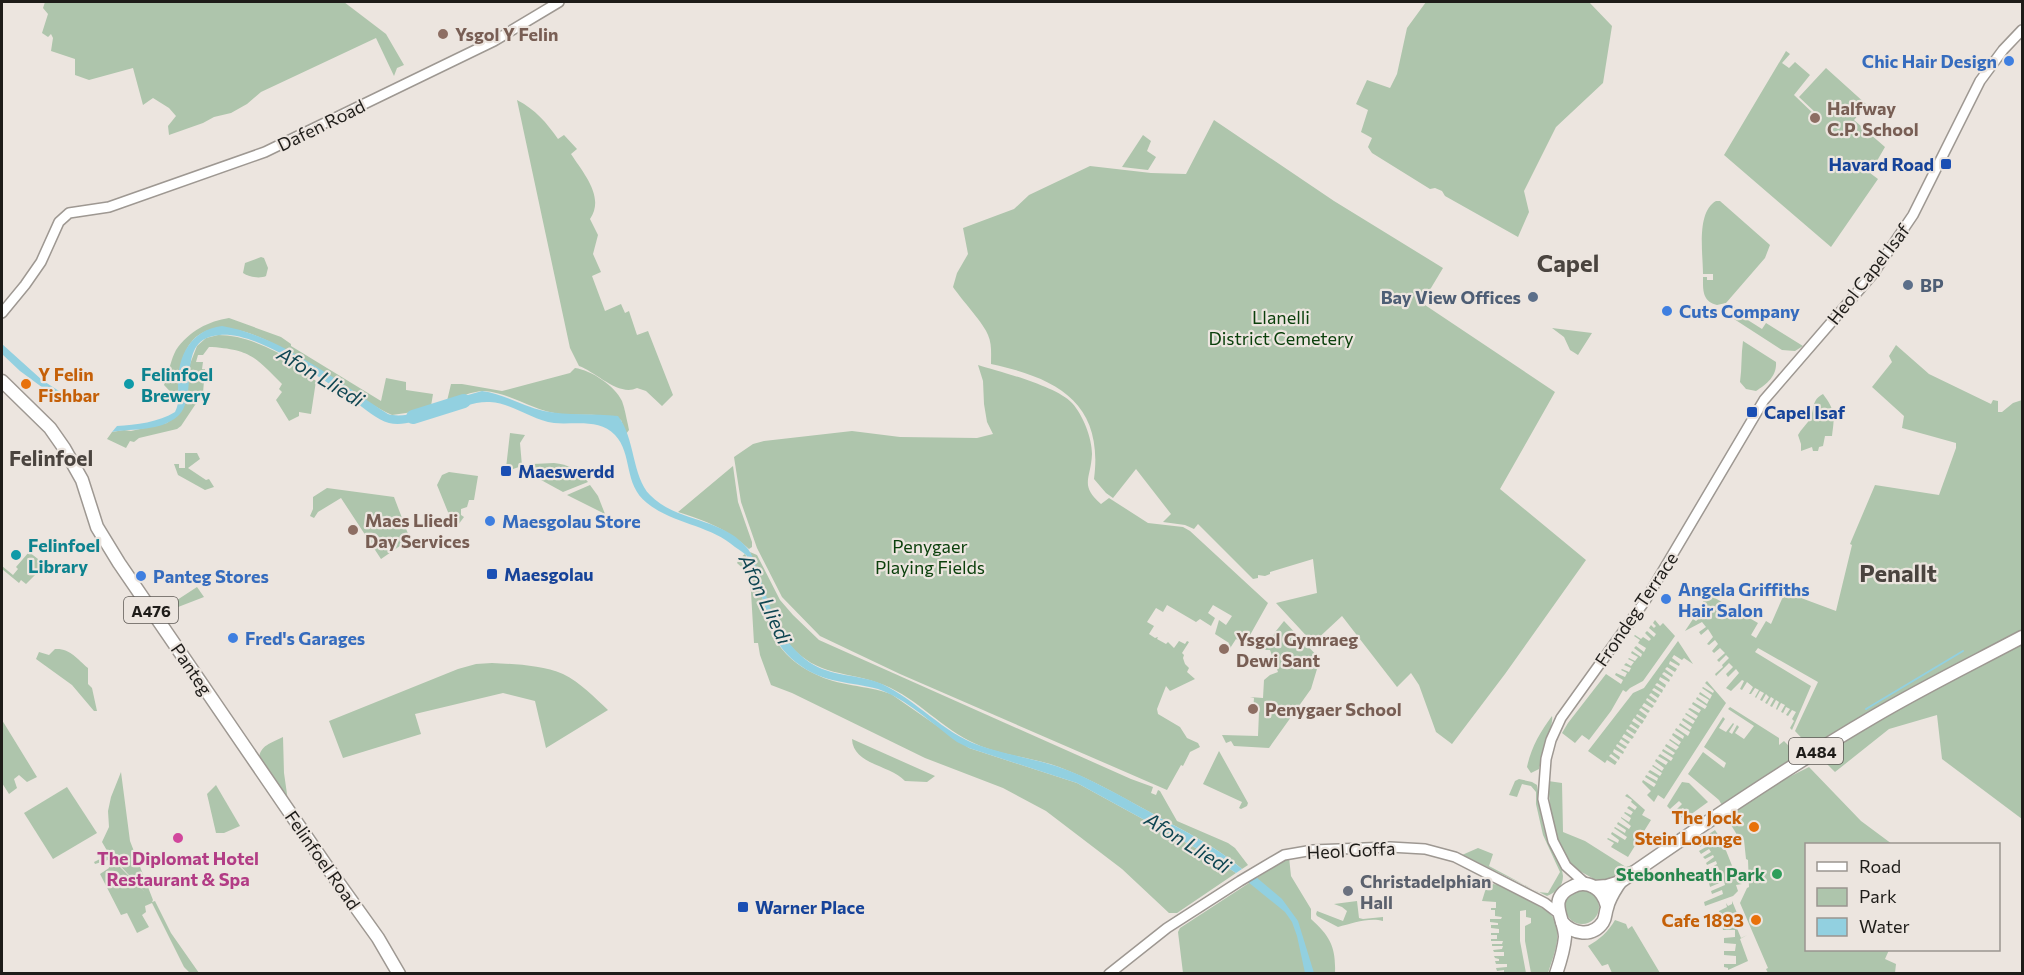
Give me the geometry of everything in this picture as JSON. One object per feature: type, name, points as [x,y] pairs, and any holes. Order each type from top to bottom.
[{"type":"main road","name":"Panteg","points":[[2,381],[50,428],[82,480],[88,504],[102,536],[246,748]]},
{"type":"main road","name":"A484","points":[[1590,886],[1607,886],[1620,882],[1722,811],[1815,752],[1875,716],[2022,637]]},
{"type":"main road","name":"Felinfoel Road","points":[[246,748],[378,938],[399,974]]},
{"type":"main road","name":"A484","points":[[1607,906],[1620,882]]},
{"type":"main road","points":[[1556,974],[1565,936],[1560,917],[1563,894],[1574,885],[1590,886],[1605,899],[1607,906],[1602,922],[1589,932],[1574,931],[1560,917]]},
{"type":"main road","points":[[1561,959],[1571,943],[1581,933]]},
{"type":"street","name":"Dafen Road","points":[[2,313],[41,262],[59,222],[69,213],[117,204],[265,152],[494,41],[559,2]]},
{"type":"street","name":"Heol Capel Isaf","points":[[1791,367],[1873,274],[1900,235],[1922,198],[1987,71],[2022,30]]},
{"type":"street","name":"Frondeg Terrace","points":[[1590,886],[1566,866],[1553,841],[1543,799],[1546,759],[1551,740],[1573,699],[1646,601],[1764,400],[1791,367]]},
{"type":"street","name":"Heol Goffa","points":[[1109,974],[1167,928],[1240,881],[1284,855],[1314,850],[1390,847],[1425,849],[1457,858],[1545,903],[1560,917]]},
{"type":"street","points":[[1545,903],[1563,894],[1567,883],[1566,866]]},
{"type":"green space","points":[[45,2],[344,2],[386,34],[404,65],[397,68],[394,76],[376,38],[261,92],[247,104],[231,113],[214,117],[169,135],[168,126],[176,116],[169,108],[153,98],[143,105],[133,68],[89,80],[75,75],[75,59],[51,51],[53,38],[51,34],[48,37],[42,33],[48,14],[43,8]]},
{"type":"green space","points":[[1426,2],[1589,2],[1612,26],[1603,83],[1556,127],[1524,191],[1529,212],[1518,237],[1445,196],[1442,191],[1435,188],[1430,189],[1372,153],[1368,147],[1372,138],[1361,132],[1368,110],[1356,104],[1367,80],[1390,88],[1397,74],[1407,28]]},
{"type":"green space","name":"Halfway C.P. School","points":[[1786,51],[1790,54],[1782,63],[1789,68],[1795,62],[1810,75],[1794,95],[1817,117],[1818,115],[1799,97],[1826,68],[1867,105],[1854,120],[1885,147],[1870,173],[1878,179],[1831,247],[1724,155]]},
{"type":"green space","points":[[517,100],[540,117],[558,139],[564,135],[577,149],[571,154],[591,186],[595,202],[590,219],[598,235],[593,254],[601,272],[592,276],[605,311],[621,304],[625,313],[629,311],[637,335],[648,331],[673,395],[662,406],[646,391],[637,388],[630,390],[615,387],[579,366],[570,348]]},
{"type":"green space","name":"Llanelli District Cemetery","points":[[1214,120],[1334,201],[1443,268],[1422,303],[1555,392],[1500,489],[1586,560],[1452,744],[1436,732],[1419,685],[1411,673],[1397,687],[1342,616],[1313,643],[1276,603],[1317,593],[1313,559],[1270,572],[1265,576],[1258,575],[1258,578],[1253,579],[1198,524],[1194,529],[1185,525],[1163,522],[1171,514],[1136,469],[1113,498],[1106,493],[1094,479],[1095,453],[1091,431],[1083,413],[1071,398],[1055,386],[1036,377],[991,364],[991,345],[986,331],[953,287],[957,273],[968,254],[963,228],[1014,209],[1029,195],[1090,166],[1151,173],[1186,174]]},
{"type":"green space","points":[[1143,135],[1151,141],[1147,151],[1156,157],[1148,170],[1122,167]]},
{"type":"green space","points":[[1716,201],[1720,201],[1770,245],[1765,258],[1726,303],[1717,305],[1708,301],[1704,294],[1703,277],[1713,280],[1713,274],[1703,274],[1702,245],[1706,214]]},
{"type":"green space","points":[[264,258],[268,268],[266,276],[254,277],[243,273],[245,263]]},
{"type":"green space","points":[[1734,307],[1745,314],[1743,317],[1762,329],[1766,323],[1803,346],[1795,351],[1782,350],[1734,319]]},
{"type":"green space","points":[[229,318],[281,337],[291,346],[381,401],[386,378],[406,382],[406,390],[433,394],[431,406],[427,410],[392,415],[321,371],[263,339],[236,330],[212,329],[193,340],[188,346],[179,377],[179,401],[164,385],[176,350],[187,337],[200,328]]},
{"type":"green space","points":[[1552,328],[1592,333],[1578,355],[1570,350],[1564,337]]},
{"type":"green space","points":[[218,335],[250,340],[299,364],[297,370],[316,381],[311,414],[299,412],[299,416],[289,421],[276,400],[282,392],[279,389],[282,384],[265,367],[252,356],[236,350],[209,347],[203,355],[198,355],[196,362],[203,362],[202,369],[205,369],[203,393],[181,426],[139,438],[134,442],[130,441],[126,448],[107,439],[112,432],[131,431],[167,423],[186,401],[190,364],[197,346],[206,338]]},
{"type":"green space","points":[[1743,341],[1776,362],[1775,371],[1770,379],[1756,391],[1746,389],[1740,382]]},
{"type":"green space","points":[[1896,345],[1929,374],[1991,404],[1993,400],[1998,401],[1998,412],[2022,400],[2022,631],[1812,749],[1795,731],[1818,682],[1758,648],[1755,652],[1811,686],[1792,730],[1790,728],[1794,721],[1792,719],[1796,712],[1792,710],[1788,716],[1786,715],[1790,709],[1786,707],[1783,713],[1781,712],[1785,705],[1781,703],[1777,710],[1779,702],[1776,700],[1772,707],[1770,706],[1774,699],[1771,697],[1767,704],[1765,703],[1769,697],[1766,694],[1762,701],[1760,700],[1764,693],[1760,691],[1756,698],[1759,690],[1755,688],[1749,694],[1753,687],[1747,682],[1742,690],[1740,689],[1744,681],[1742,680],[1731,691],[1726,688],[1739,673],[1736,669],[1728,677],[1726,674],[1733,667],[1729,663],[1716,676],[1715,674],[1729,658],[1726,655],[1719,662],[1717,660],[1725,653],[1720,648],[1714,653],[1712,651],[1718,644],[1715,640],[1707,644],[1713,637],[1708,629],[1701,635],[1699,632],[1706,627],[1702,622],[1685,631],[1693,619],[1696,621],[1702,616],[1696,613],[1708,594],[1758,623],[1751,635],[1756,638],[1766,621],[1771,624],[1785,592],[1836,611],[1852,545],[1850,544],[1875,485],[1939,495],[1956,443],[1902,428],[1904,416],[1872,387],[1892,362],[1889,356]]},
{"type":"green space","name":"Penygaer Playing Fields","points":[[978,365],[1041,385],[1072,403],[1089,434],[1092,454],[1088,486],[1094,497],[1101,504],[1109,498],[1148,523],[1183,527],[1190,531],[1268,603],[1245,644],[1236,639],[1227,653],[1224,651],[1229,643],[1215,634],[1219,620],[1226,625],[1232,616],[1213,605],[1208,613],[1215,618],[1211,626],[1200,619],[1196,622],[1167,605],[1163,612],[1156,608],[1147,622],[1154,626],[1149,634],[1155,638],[1158,637],[1157,639],[1166,644],[1168,642],[1174,648],[1179,641],[1185,644],[1189,642],[1182,653],[1185,664],[1189,668],[1187,672],[1195,679],[1170,691],[1166,686],[1157,709],[1158,714],[1180,727],[1187,738],[1198,743],[1200,747],[1190,752],[1167,790],[900,674],[820,636],[782,597],[757,548],[741,502],[734,457],[753,444],[764,441],[852,431],[900,437],[977,438],[993,434],[987,422],[983,381]]},
{"type":"green space","points":[[575,368],[602,380],[619,395],[629,430],[626,434],[621,420],[599,415],[568,415],[550,412],[494,392],[475,392],[447,401],[451,384],[502,391],[570,373]]},
{"type":"green space","points":[[1823,394],[1833,414],[1832,436],[1825,436],[1823,446],[1819,447],[1818,451],[1813,451],[1812,447],[1801,451],[1798,435],[1810,419],[1817,399]]},
{"type":"green space","points":[[510,433],[525,435],[520,443],[522,466],[513,469],[506,468]]},
{"type":"green space","points":[[185,453],[197,453],[200,459],[188,468],[206,480],[209,479],[214,487],[205,490],[178,475],[174,464],[179,464],[179,468],[185,468]]},
{"type":"green space","points":[[554,463],[573,469],[588,482],[563,492],[521,469],[533,464]]},
{"type":"green space","points":[[733,466],[738,502],[752,542],[752,547],[749,549],[716,526],[678,512]]},
{"type":"green space","points":[[449,472],[478,476],[474,500],[469,500],[467,507],[461,509],[461,515],[464,517],[458,525],[452,522],[437,485],[442,475]]},
{"type":"green space","points":[[590,485],[598,496],[605,514],[567,495]]},
{"type":"green space","points":[[327,488],[394,497],[410,539],[381,559],[341,498],[318,512],[314,518],[310,516],[313,509],[313,497]]},
{"type":"green space","points":[[29,552],[38,559],[38,572],[26,584],[21,580],[19,583],[2,569],[2,566],[13,575],[18,569],[16,567]]},
{"type":"green space","points":[[750,552],[757,555],[780,600],[819,640],[1153,787],[1151,793],[1156,795],[1158,790],[1160,791],[1177,821],[1228,843],[1235,848],[1248,865],[1242,869],[1201,840],[1085,778],[1059,767],[976,744],[952,730],[908,698],[884,685],[834,672],[811,663],[800,655],[782,635],[766,600]]},
{"type":"green space","points":[[745,554],[762,596],[772,634],[786,654],[803,668],[833,681],[891,694],[969,748],[1077,783],[1205,853],[1236,873],[1177,913],[1169,913],[1122,869],[1046,811],[1003,788],[925,758],[771,685],[758,643],[754,643],[748,573],[737,563]]},
{"type":"green space","points":[[197,587],[204,597],[160,614],[157,609],[172,599],[174,602]]},
{"type":"green space","points":[[1655,620],[1660,626],[1663,623],[1675,636],[1643,681],[1626,692],[1623,690],[1611,711],[1589,740],[1582,735],[1575,743],[1562,733],[1568,723],[1606,674],[1621,684],[1623,680],[1615,675],[1616,673],[1625,677],[1627,673],[1621,670],[1629,672],[1631,668],[1624,665],[1626,663],[1631,666],[1634,662],[1628,659],[1635,661],[1638,657],[1631,653],[1632,651],[1641,657],[1642,654],[1634,648],[1636,646],[1644,652],[1646,648],[1638,643],[1640,640],[1634,636],[1641,639],[1643,637],[1649,641],[1651,639],[1645,633],[1647,631],[1654,637],[1656,634],[1649,628],[1651,625],[1654,628],[1656,626],[1653,623]]},
{"type":"green space","points":[[1284,621],[1320,659],[1311,689],[1269,748],[1234,746],[1231,741],[1226,743],[1222,735],[1258,736],[1259,712],[1253,711],[1254,698],[1250,697],[1263,698],[1264,680],[1278,672],[1270,650],[1265,650]]},
{"type":"green space","points":[[1678,641],[1693,664],[1674,655],[1672,658],[1680,664],[1679,666],[1670,661],[1669,664],[1677,669],[1675,672],[1667,667],[1665,669],[1673,675],[1672,677],[1664,672],[1662,674],[1670,680],[1669,682],[1660,677],[1659,680],[1666,685],[1665,688],[1657,683],[1655,685],[1663,690],[1662,693],[1654,688],[1652,690],[1660,695],[1658,698],[1651,693],[1649,695],[1657,701],[1655,703],[1647,698],[1646,700],[1654,706],[1652,708],[1644,703],[1642,706],[1650,711],[1648,713],[1641,708],[1639,710],[1647,716],[1645,719],[1637,714],[1636,716],[1644,721],[1642,724],[1634,718],[1632,721],[1640,726],[1638,729],[1631,724],[1629,726],[1637,731],[1635,734],[1627,729],[1626,731],[1634,737],[1632,739],[1624,734],[1622,737],[1630,742],[1628,744],[1621,739],[1619,742],[1627,747],[1625,749],[1617,744],[1616,746],[1624,752],[1623,754],[1614,749],[1613,752],[1620,757],[1619,760],[1611,754],[1609,756],[1617,762],[1615,765],[1607,760],[1605,763],[1588,751],[1633,693],[1644,688]]},
{"type":"green space","points":[[2022,644],[2022,819],[1942,759],[1937,715],[1889,729],[1835,772],[1818,755],[1875,722]]},
{"type":"green space","points":[[55,649],[69,652],[88,668],[88,684],[92,688],[97,711],[94,711],[72,685],[36,659],[39,652],[49,655]]},
{"type":"green space","points":[[492,663],[537,667],[563,674],[581,686],[608,710],[546,748],[535,701],[503,693],[415,714],[421,734],[343,758],[329,721],[458,669]]},
{"type":"green space","points":[[1707,681],[1726,703],[1664,799],[1658,795],[1654,802],[1647,795],[1651,791],[1642,782],[1643,780],[1654,787],[1656,784],[1645,777],[1646,775],[1657,781],[1658,778],[1648,772],[1650,770],[1660,776],[1662,773],[1652,766],[1662,771],[1664,768],[1655,761],[1656,759],[1666,765],[1668,762],[1658,756],[1660,754],[1671,761],[1673,758],[1662,751],[1663,749],[1673,755],[1675,753],[1665,746],[1666,744],[1676,750],[1679,747],[1669,740],[1679,745],[1681,742],[1672,735],[1673,733],[1683,739],[1684,736],[1675,730],[1676,728],[1688,736],[1690,732],[1679,725],[1680,723],[1690,730],[1692,727],[1682,720],[1683,718],[1693,724],[1695,721],[1685,714],[1696,719],[1698,716],[1688,709],[1699,713],[1701,710],[1692,704],[1693,702],[1705,709],[1707,706],[1696,699],[1697,697],[1707,704],[1709,700],[1699,694],[1700,692],[1710,699],[1712,695],[1702,688],[1713,693],[1714,691],[1705,683]]},
{"type":"green space","points":[[1730,707],[1779,738],[1779,745],[1784,741],[1799,756],[1752,785],[1723,807],[1719,800],[1688,774],[1703,752],[1724,768],[1726,763],[1704,747],[1723,717],[1725,719],[1719,728],[1726,732],[1733,723],[1729,732],[1732,734],[1737,725],[1739,727],[1735,733],[1744,739],[1754,726],[1728,709]]},
{"type":"green space","points":[[1552,716],[1550,733],[1539,769],[1531,773],[1527,767],[1531,753]]},
{"type":"green space","points":[[2,720],[37,777],[27,782],[19,775],[14,779],[17,788],[9,794],[2,783]]},
{"type":"green space","points":[[283,737],[284,773],[288,801],[259,760],[264,748]]},
{"type":"green space","points":[[852,739],[935,776],[927,782],[905,781],[859,754],[854,748]]},
{"type":"green space","points":[[1219,751],[1248,803],[1241,809],[1239,808],[1242,802],[1203,784]]},
{"type":"green space","name":"Stebonheath Park","points":[[1809,767],[1861,821],[1891,843],[1805,843],[1805,951],[1889,951],[1885,959],[1896,964],[1895,973],[1768,973],[1766,969],[1768,968],[1740,903],[1749,887],[1748,860],[1744,840],[1739,838],[1726,817],[1775,784]]},
{"type":"green space","points":[[121,772],[130,841],[152,902],[155,901],[171,933],[199,973],[190,973],[184,967],[152,903],[145,906],[146,912],[142,915],[149,927],[137,933],[127,913],[121,915],[100,874],[109,868],[108,860],[95,864],[94,862],[108,855],[145,892],[109,854],[102,842],[109,827],[108,811],[111,797]]},
{"type":"green space","points":[[1519,779],[1537,785],[1546,834],[1562,871],[1563,880],[1560,886],[1547,896],[1539,892],[1548,893],[1560,872],[1543,835],[1536,804],[1536,792],[1531,786],[1522,784],[1517,797],[1509,795],[1515,781]]},
{"type":"green space","points":[[1548,781],[1562,783],[1563,832],[1585,841],[1626,867],[1632,865],[1620,877],[1604,881],[1594,879],[1569,865],[1559,846],[1551,820]]},
{"type":"green space","points":[[1682,782],[1689,783],[1708,802],[1690,815],[1687,813],[1678,820],[1677,818],[1685,810],[1683,808],[1673,813],[1682,804],[1679,801],[1670,809],[1667,806]]},
{"type":"green space","points":[[216,785],[240,826],[224,833],[216,833],[207,794]]},
{"type":"green space","points":[[67,787],[97,833],[53,859],[24,813]]},
{"type":"green space","points":[[1627,794],[1645,810],[1642,815],[1651,820],[1628,857],[1611,847],[1614,843],[1607,839],[1618,843],[1619,840],[1611,834],[1612,832],[1625,840],[1627,837],[1614,828],[1625,833],[1626,830],[1617,824],[1618,822],[1629,829],[1631,826],[1621,818],[1629,822],[1631,818],[1624,813],[1631,815],[1633,812],[1627,808],[1629,806],[1635,810],[1637,807],[1625,796]]},
{"type":"green space","points":[[1715,830],[1728,846],[1725,848],[1739,883],[1742,884],[1736,885],[1738,891],[1733,896],[1705,906],[1704,902],[1723,894],[1722,890],[1712,894],[1711,891],[1725,885],[1724,881],[1710,887],[1709,883],[1723,876],[1722,872],[1708,879],[1707,876],[1719,870],[1718,867],[1710,871],[1709,869],[1717,864],[1716,861],[1707,865],[1706,863],[1714,857],[1713,855],[1705,859],[1703,857],[1711,852],[1709,849],[1701,854],[1699,851],[1706,847],[1704,844],[1700,847],[1697,842]]},
{"type":"green space","points":[[1478,848],[1493,854],[1489,866],[1531,888],[1462,855]]},
{"type":"green space","points":[[1289,857],[1291,876],[1311,909],[1311,919],[1323,931],[1333,949],[1335,973],[1183,973],[1178,932],[1180,928]]},
{"type":"green space","points":[[1493,884],[1511,890],[1539,906],[1555,921],[1557,944],[1548,973],[1531,973],[1525,941],[1525,926],[1531,923],[1531,918],[1526,917],[1526,910],[1520,911],[1520,941],[1526,973],[1497,971],[1496,968],[1507,967],[1507,964],[1496,964],[1495,961],[1499,959],[1494,956],[1504,956],[1504,952],[1493,950],[1502,949],[1503,946],[1492,946],[1492,944],[1502,944],[1503,941],[1491,941],[1491,939],[1497,939],[1497,935],[1491,935],[1491,933],[1499,933],[1499,929],[1491,928],[1491,925],[1498,925],[1498,923],[1490,922],[1490,919],[1501,919],[1502,917],[1495,916],[1495,910],[1491,910],[1491,908],[1496,908],[1496,902],[1482,901],[1486,888]]},
{"type":"green space","points":[[1582,890],[1594,895],[1599,907],[1594,919],[1582,924],[1570,919],[1565,907],[1570,895]]},
{"type":"green space","points":[[1357,901],[1359,918],[1383,917],[1383,921],[1367,920],[1338,927],[1316,914],[1317,911],[1343,921],[1347,911],[1334,904]]},
{"type":"green space","points":[[1732,901],[1737,913],[1734,914],[1737,924],[1742,924],[1736,926],[1741,938],[1747,935],[1740,939],[1748,961],[1728,970],[1724,964],[1736,964],[1736,956],[1724,955],[1724,951],[1735,951],[1736,944],[1724,943],[1724,938],[1735,937],[1735,930],[1723,930],[1722,924],[1733,922],[1731,915],[1721,917],[1719,911],[1727,907],[1726,903],[1728,906],[1732,904]]},
{"type":"green space","points":[[1615,920],[1626,924],[1628,929],[1632,926],[1660,973],[1612,973],[1608,964],[1602,966],[1588,946],[1603,935]]},
{"type":"water","points":[[222,326],[266,339],[287,350],[388,414],[411,414],[431,406],[429,417],[394,424],[384,421],[308,370],[272,349],[236,336],[220,335],[206,338],[197,346],[192,356],[188,395],[178,416],[155,427],[112,432],[117,426],[147,422],[175,412],[178,402],[179,373],[188,346],[202,333]]},
{"type":"water","points":[[2,344],[42,380],[59,391],[54,396],[20,371],[2,354]]},
{"type":"water","points":[[482,391],[544,411],[618,416],[628,435],[640,478],[650,495],[673,511],[726,531],[748,549],[754,559],[778,624],[791,645],[809,662],[835,673],[882,684],[966,740],[997,751],[1056,766],[1092,781],[1198,838],[1221,852],[1242,869],[1236,873],[1205,853],[1077,783],[969,748],[957,742],[909,705],[888,693],[829,679],[810,672],[790,657],[775,638],[757,580],[746,555],[714,534],[668,516],[647,503],[634,487],[624,451],[615,435],[602,426],[586,423],[554,423],[498,403],[479,403],[446,412],[447,401]]},
{"type":"water","points":[[1256,877],[1282,899],[1298,921],[1314,973],[1305,973],[1297,936],[1285,912],[1248,882]]},
{"type":"waterway","name":"Afon Lliedi","points":[[413,417],[464,401]]},
{"type":"waterway","points":[[1866,709],[1963,651]]},
{"type":"place","name":"Ysgol Y Felin","points":[[443,34]]},
{"type":"place","name":"Chic Hair Design","points":[[2009,61]]},
{"type":"place","name":"Halfway C.P. School","points":[[1815,118]]},
{"type":"place","name":"Havard Road","points":[[1946,164]]},
{"type":"place","name":"BP","points":[[1908,285]]},
{"type":"place","name":"Bay View Offices","points":[[1533,297]]},
{"type":"place","name":"Cuts Company","points":[[1667,311]]},
{"type":"place","name":"Y Felin Fishbar","points":[[26,384]]},
{"type":"place","name":"Felinfoel Brewery","points":[[129,384]]},
{"type":"place","name":"Capel Isaf","points":[[1752,412]]},
{"type":"place","name":"Maeswerdd","points":[[506,471]]},
{"type":"place","name":"Maesgolau Store","points":[[490,521]]},
{"type":"place","name":"Maes Lliedi Day Services","points":[[353,530]]},
{"type":"place","name":"Felinfoel Library","points":[[16,555]]},
{"type":"place","name":"Maesgolau","points":[[492,574]]},
{"type":"place","name":"Panteg Stores","points":[[141,576]]},
{"type":"place","name":"Angela Griffiths Hair Salon","points":[[1666,599]]},
{"type":"place","name":"Fred's Garages","points":[[233,638]]},
{"type":"place","name":"Ysgol Gymraeg Dewi Sant","points":[[1224,649]]},
{"type":"place","name":"Penygaer School","points":[[1253,709]]},
{"type":"place","name":"The Jock Stein Lounge","points":[[1754,827]]},
{"type":"place","name":"The Diplomat Hotel Restaurant & Spa","points":[[178,838]]},
{"type":"place","name":"Stebonheath Park","points":[[1777,874]]},
{"type":"place","name":"Christadelphian Hall","points":[[1348,891]]},
{"type":"place","name":"Warner Place","points":[[743,907]]},
{"type":"place","name":"Cafe 1893","points":[[1756,920]]},
{"type":"district","name":"Capel","points":[[1568,262]]},
{"type":"district","name":"Felinfoel","points":[[51,457]]},
{"type":"district","name":"Penallt","points":[[1898,572]]}]
